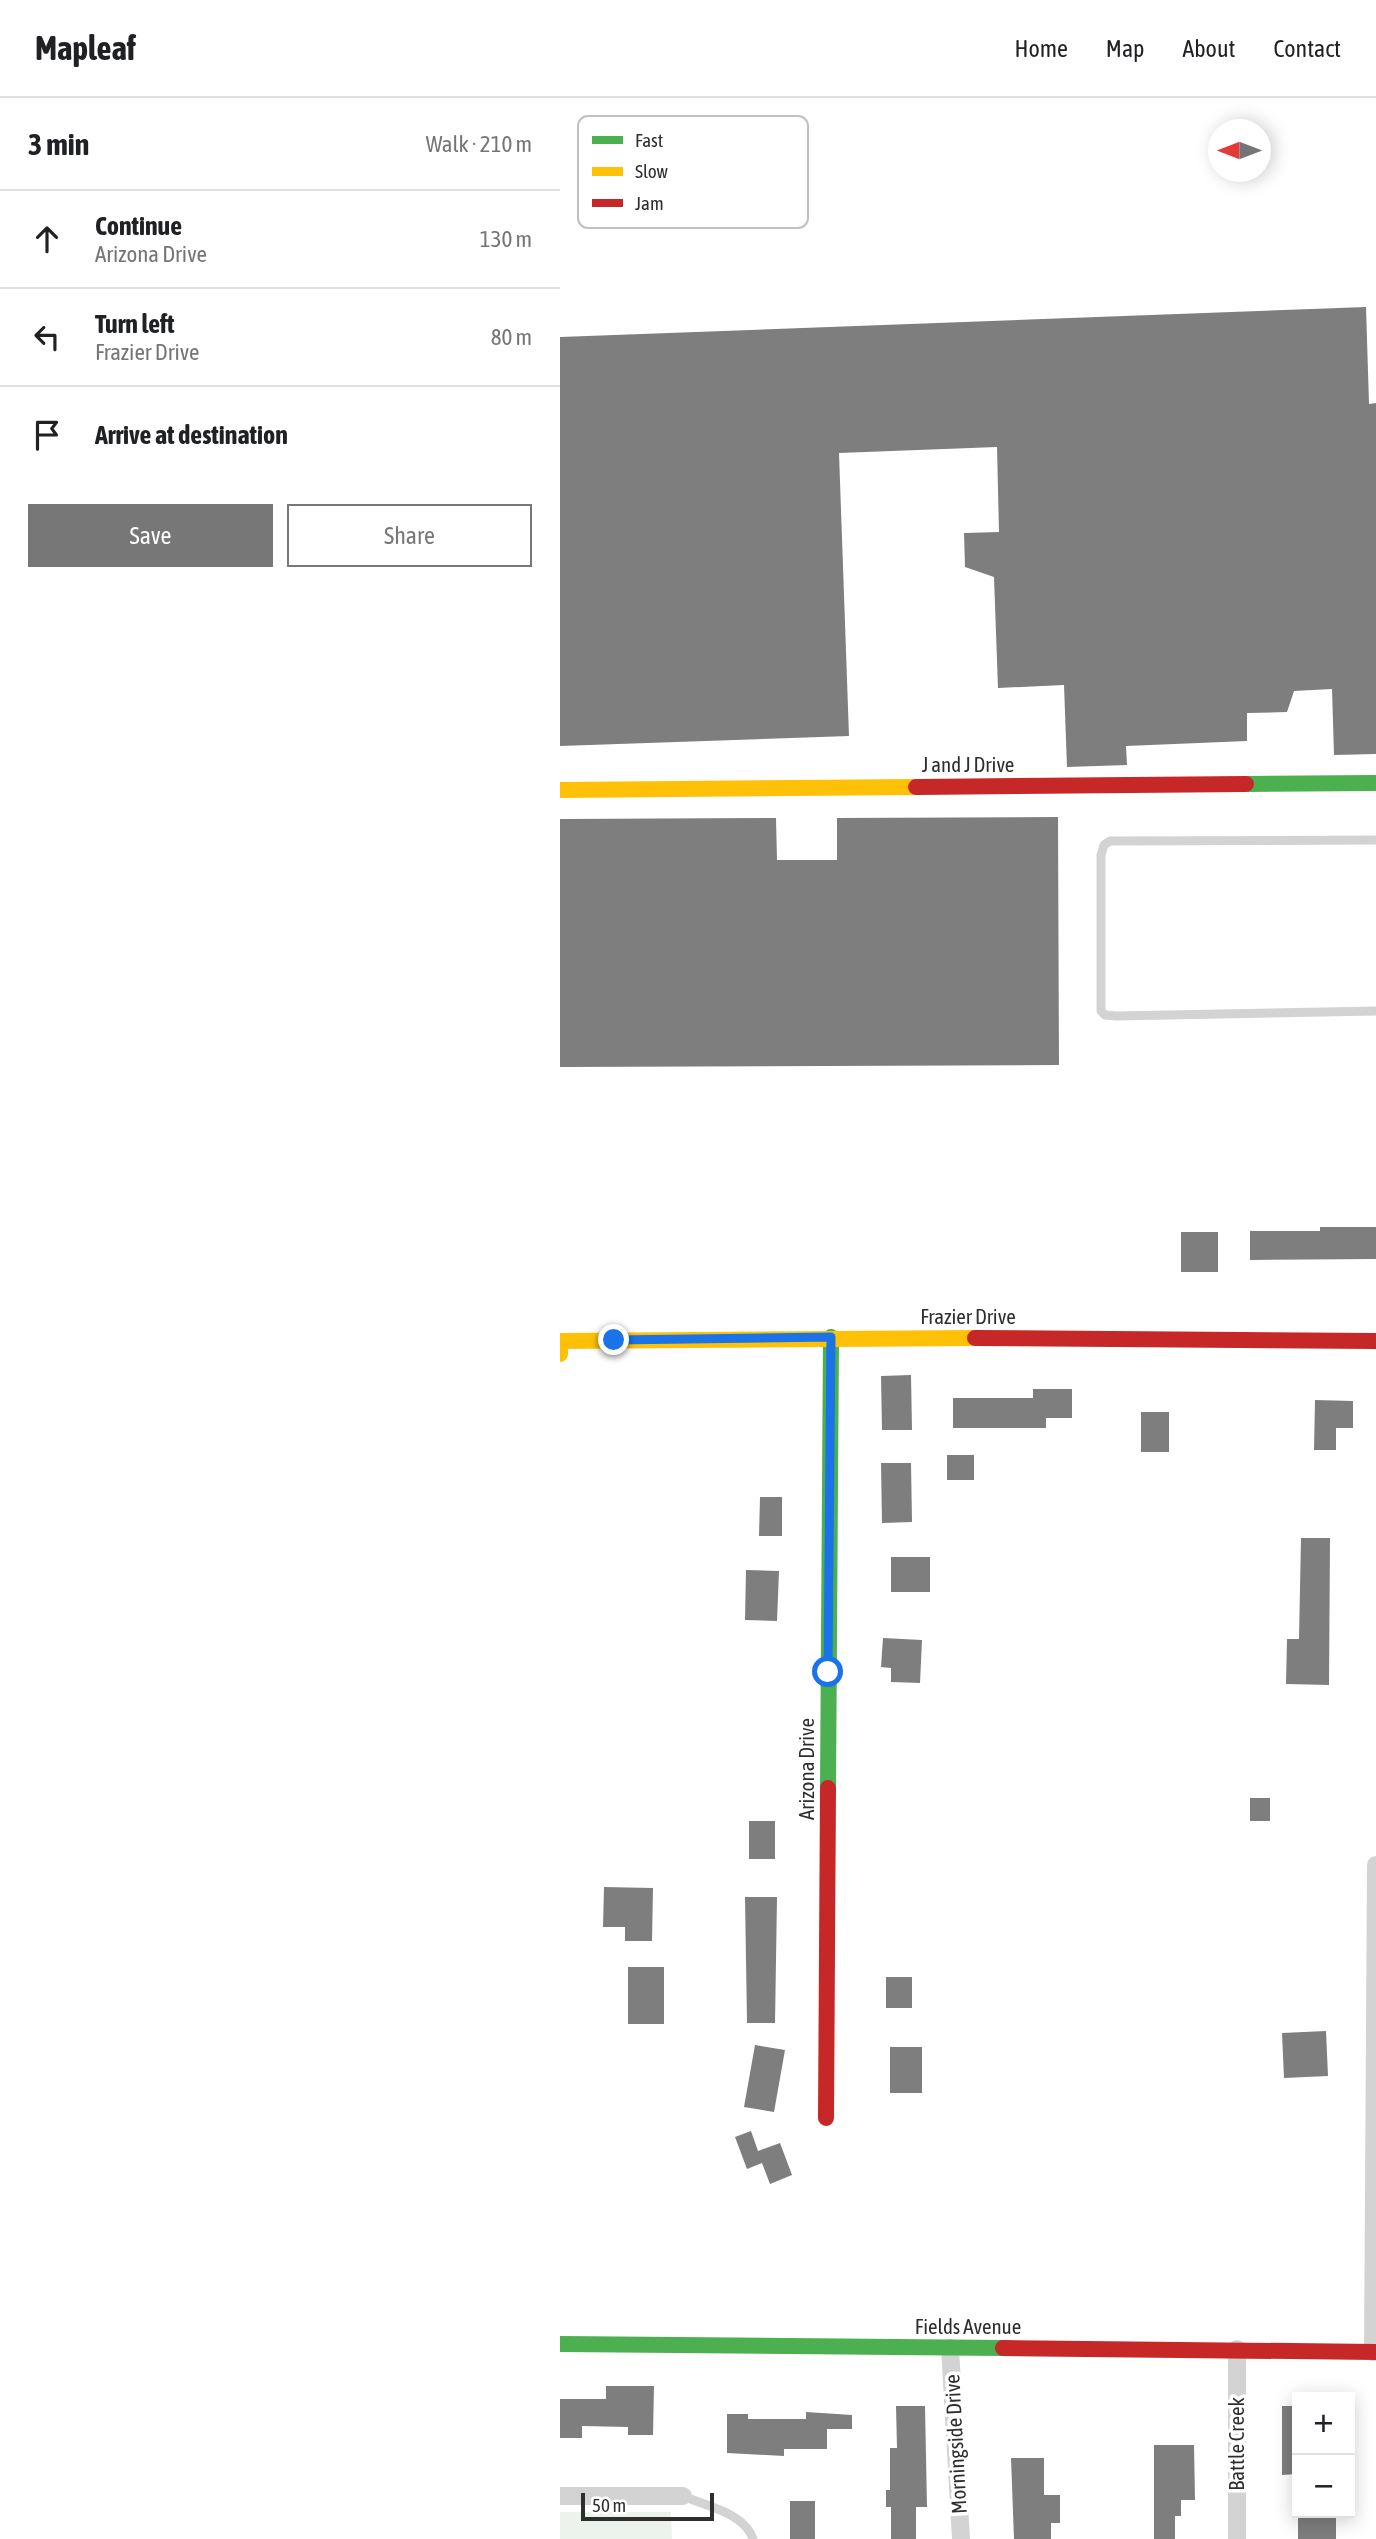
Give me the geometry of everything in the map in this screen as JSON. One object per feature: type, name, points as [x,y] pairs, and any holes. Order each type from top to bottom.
[{"type":"street","name":"J and J Drive","points":[[560,790],[1376,783]]},
{"type":"street","name":"Frazier Drive","points":[[560,1341],[831,1337],[1376,1341]]},
{"type":"street","name":"Arizona Drive","points":[[826,2118],[831,1337]]},
{"type":"street","points":[[560,1341],[560,1354]]},
{"type":"street","points":[[1375,2352],[1376,1866]]},
{"type":"street","name":"Fields Avenue","points":[[560,2344],[1375,2352]]},
{"type":"street","name":"Morningside Drive","points":[[950,2348],[961,2539]]},
{"type":"street","name":"Battle Creek","points":[[1237,2349],[1237,2539]]},
{"type":"street","points":[[560,2496],[682,2496]]},
{"type":"lane","points":[[1376,840],[1110,841],[1104,845],[1101,855],[1101,1011],[1105,1015],[1116,1016],[1376,1011]]},
{"type":"lane","points":[[682,2496],[736,2518],[749,2528],[753,2539]]},
{"type":"shaded area","points":[[560,2512],[671,2512],[672,2539],[560,2539]]},
{"type":"building","points":[[1366,307],[1369,404],[1376,403],[1376,754],[1334,755],[1332,689],[1294,691],[1287,712],[1247,713],[1247,741],[1126,746],[1127,765],[1067,767],[1064,685],[998,688],[994,577],[965,567],[964,533],[999,532],[997,447],[839,453],[849,736],[560,746],[560,337]]},
{"type":"building","points":[[1058,817],[1059,1065],[560,1067],[560,819],[776,818],[777,860],[837,860],[837,818]]},
{"type":"building","points":[[1320,1227],[1376,1227],[1376,1259],[1250,1260],[1250,1231],[1320,1231]]},
{"type":"building","points":[[1181,1232],[1218,1232],[1218,1272],[1181,1272]]},
{"type":"building","points":[[911,1375],[912,1430],[882,1430],[881,1376]]},
{"type":"building","points":[[1033,1389],[1072,1389],[1072,1418],[1046,1418],[1046,1428],[953,1428],[953,1398],[1033,1398]]},
{"type":"building","points":[[1315,1400],[1353,1401],[1353,1428],[1336,1428],[1336,1450],[1314,1450]]},
{"type":"building","points":[[1141,1412],[1169,1412],[1169,1452],[1141,1452]]},
{"type":"building","points":[[947,1455],[974,1455],[974,1480],[947,1480]]},
{"type":"building","points":[[881,1463],[911,1463],[912,1522],[882,1523]]},
{"type":"building","points":[[760,1497],[782,1497],[782,1536],[759,1536]]},
{"type":"building","points":[[1301,1538],[1330,1538],[1329,1685],[1286,1684],[1287,1639],[1299,1639]]},
{"type":"building","points":[[891,1557],[930,1557],[930,1592],[891,1592]]},
{"type":"building","points":[[746,1570],[779,1571],[777,1621],[745,1620]]},
{"type":"building","points":[[883,1638],[922,1640],[920,1683],[891,1682],[891,1668],[881,1667]]},
{"type":"building","points":[[1250,1798],[1270,1798],[1270,1821],[1250,1821]]},
{"type":"building","points":[[749,1821],[775,1821],[775,1859],[749,1859]]},
{"type":"building","points":[[604,1887],[653,1888],[652,1941],[625,1941],[625,1927],[603,1927]]},
{"type":"building","points":[[745,1897],[777,1897],[775,2023],[747,2023]]},
{"type":"building","points":[[628,1967],[664,1967],[664,2024],[628,2024]]},
{"type":"building","points":[[886,1977],[912,1977],[912,2008],[886,2008]]},
{"type":"building","points":[[1326,2031],[1328,2076],[1284,2078],[1282,2033]]},
{"type":"building","points":[[755,2045],[785,2050],[774,2112],[744,2107]]},
{"type":"building","points":[[890,2047],[922,2047],[922,2093],[890,2093]]},
{"type":"building","points":[[751,2131],[758,2151],[780,2143],[792,2175],[770,2184],[762,2163],[747,2169],[735,2137]]},
{"type":"building","points":[[606,2386],[654,2386],[653,2435],[628,2435],[628,2427],[582,2426],[582,2438],[560,2438],[560,2399],[606,2399]]},
{"type":"building","points":[[896,2406],[925,2406],[927,2507],[916,2507],[916,2539],[891,2539],[891,2507],[886,2507],[886,2490],[890,2490],[890,2448],[897,2448]]},
{"type":"building","points":[[1282,2406],[1292,2406],[1292,2474],[1282,2475]]},
{"type":"building","points":[[806,2412],[852,2415],[852,2429],[827,2429],[827,2449],[784,2449],[784,2456],[727,2453],[727,2414],[748,2414],[748,2419],[806,2419]]},
{"type":"building","points":[[1154,2445],[1194,2445],[1195,2500],[1181,2500],[1181,2516],[1175,2516],[1175,2539],[1154,2539]]},
{"type":"building","points":[[1011,2458],[1044,2458],[1044,2495],[1060,2495],[1060,2523],[1051,2523],[1051,2539],[1014,2539]]},
{"type":"building","points":[[790,2501],[815,2501],[815,2539],[790,2539]]},
{"type":"building","points":[[1298,2518],[1336,2518],[1336,2539],[1298,2539]]},
{"type":"traffic: fast","points":[[1246,784],[1376,783]]},
{"type":"traffic: fast","points":[[828,1788],[831,1337]]},
{"type":"traffic: fast","points":[[560,2344],[1003,2348]]},
{"type":"traffic: slow","points":[[560,790],[916,787]]},
{"type":"traffic: slow","points":[[560,1354],[560,1341],[975,1338]]},
{"type":"traffic: jam","points":[[916,787],[1246,784]]},
{"type":"traffic: jam","points":[[975,1338],[1376,1341]]},
{"type":"traffic: jam","points":[[826,2118],[828,1788]]},
{"type":"traffic: jam","points":[[1003,2348],[1376,2352]]},
{"type":"route","points":[[614,1340],[831,1337],[828,1672]]}]
